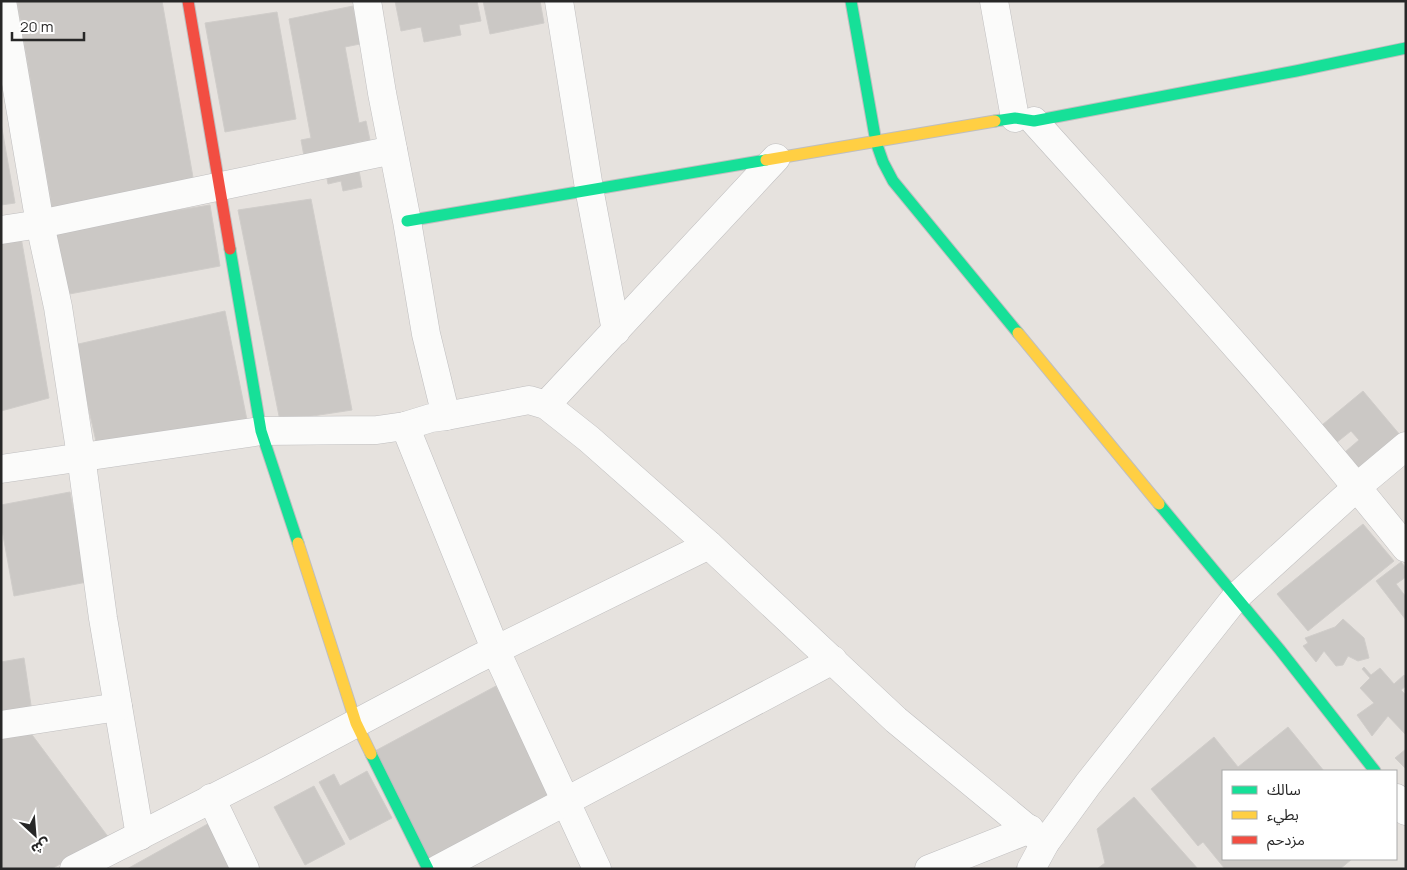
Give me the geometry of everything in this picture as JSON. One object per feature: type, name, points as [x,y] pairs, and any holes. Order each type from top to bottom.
[{"type":"street","points":[[2,1],[40,224],[58,307],[103,618],[140,836]]},
{"type":"street","points":[[188,1],[261,431],[356,723],[428,869]]},
{"type":"street","points":[[367,1],[426,334],[446,416]]},
{"type":"street","points":[[559,1],[616,331]]},
{"type":"street","points":[[851,1],[876,142],[893,182],[1280,650],[1374,770]]},
{"type":"street","points":[[994,1],[1024,119],[1185,289],[1357,487],[1406,548]]},
{"type":"street","points":[[407,221],[590,188],[1024,119],[1406,48]]},
{"type":"street","points":[[1,230],[40,224],[393,150]]},
{"type":"street","points":[[546,405],[776,158]]},
{"type":"street","points":[[1,469],[261,431],[377,430],[405,426],[430,418],[529,400],[546,405],[589,439],[709,545],[896,720],[1038,836]]},
{"type":"street","points":[[405,426],[496,651],[597,869]]},
{"type":"street","points":[[928,869],[1038,836],[1088,784],[1236,597],[1357,487],[1406,446]]},
{"type":"street","points":[[80,867],[496,651],[709,545]]},
{"type":"street","points":[[438,869],[833,660]]},
{"type":"street","points":[[1,725],[118,707]]},
{"type":"street","points":[[1397,797],[1406,787]]},
{"type":"street","points":[[211,798],[245,869]]},
{"type":"street","points":[[1397,799],[1406,811]]},
{"type":"street","points":[[1031,869],[1038,836]]},
{"type":"building","points":[[17,1],[162,1],[194,183],[52,208]]},
{"type":"building","points":[[395,1],[477,1],[481,21],[459,25],[461,35],[424,42],[421,27],[401,31]]},
{"type":"building","points":[[483,1],[540,1],[544,23],[490,34]]},
{"type":"building","points":[[353,6],[360,44],[345,47],[359,123],[366,121],[370,140],[354,143],[362,187],[343,191],[341,181],[328,184],[325,168],[307,172],[301,140],[311,138],[289,19]]},
{"type":"building","points":[[277,12],[296,119],[225,132],[205,23]]},
{"type":"building","points":[[1,123],[15,203],[1,205]]},
{"type":"building","points":[[311,199],[352,410],[280,421],[238,210]]},
{"type":"building","points":[[210,205],[220,266],[64,295],[48,231]]},
{"type":"building","points":[[21,237],[49,398],[1,411],[1,240]]},
{"type":"building","points":[[225,311],[248,425],[98,450],[74,345]]},
{"type":"building","points":[[1363,391],[1400,435],[1359,469],[1345,452],[1359,440],[1351,431],[1336,443],[1322,425]]},
{"type":"building","points":[[70,492],[87,582],[14,596],[1,524],[1,505]]},
{"type":"building","points":[[1363,524],[1394,561],[1308,631],[1277,594]]},
{"type":"building","points":[[1401,562],[1406,568],[1406,577],[1396,584],[1406,597],[1406,620],[1376,581]]},
{"type":"building","points":[[1343,619],[1364,638],[1369,658],[1358,661],[1348,656],[1343,665],[1336,666],[1324,651],[1316,662],[1303,646],[1308,643],[1305,638],[1335,627]]},
{"type":"building","points":[[24,658],[32,712],[1,718],[1,662]]},
{"type":"building","points":[[1364,667],[1371,675],[1380,668],[1394,684],[1404,675],[1406,677],[1406,686],[1401,690],[1406,695],[1406,735],[1388,716],[1372,736],[1357,715],[1374,703],[1360,688],[1370,678],[1362,669]]},
{"type":"building","points":[[496,686],[551,795],[429,860],[375,751]]},
{"type":"building","points":[[24,724],[109,838],[51,869],[1,869],[1,736]]},
{"type":"building","points":[[1288,727],[1323,770],[1222,770],[1222,860],[1351,860],[1340,869],[1225,869],[1203,842],[1198,846],[1151,789],[1214,737],[1238,767]]},
{"type":"building","points":[[1406,749],[1406,769],[1395,758]]},
{"type":"building","points":[[367,771],[392,818],[350,840],[319,782],[334,774],[340,786]]},
{"type":"building","points":[[314,786],[345,844],[305,865],[274,807]]},
{"type":"building","points":[[1134,797],[1198,869],[1097,869],[1105,863],[1097,829]]},
{"type":"building","points":[[213,821],[237,869],[127,869]]},
{"type":"traffic: fast","points":[[851,1],[876,142],[883,162],[893,181],[1018,333]]},
{"type":"traffic: fast","points":[[995,121],[1015,118],[1034,121],[1406,48]]},
{"type":"traffic: fast","points":[[407,221],[766,160]]},
{"type":"traffic: fast","points":[[230,249],[261,431],[298,543]]},
{"type":"traffic: fast","points":[[1159,504],[1280,650],[1374,770]]},
{"type":"traffic: fast","points":[[371,754],[428,869]]},
{"type":"traffic: slow","points":[[766,160],[995,121]]},
{"type":"traffic: slow","points":[[1018,333],[1159,504]]},
{"type":"traffic: slow","points":[[298,543],[356,723],[371,754]]},
{"type":"traffic: jam","points":[[188,1],[230,249]]}]
